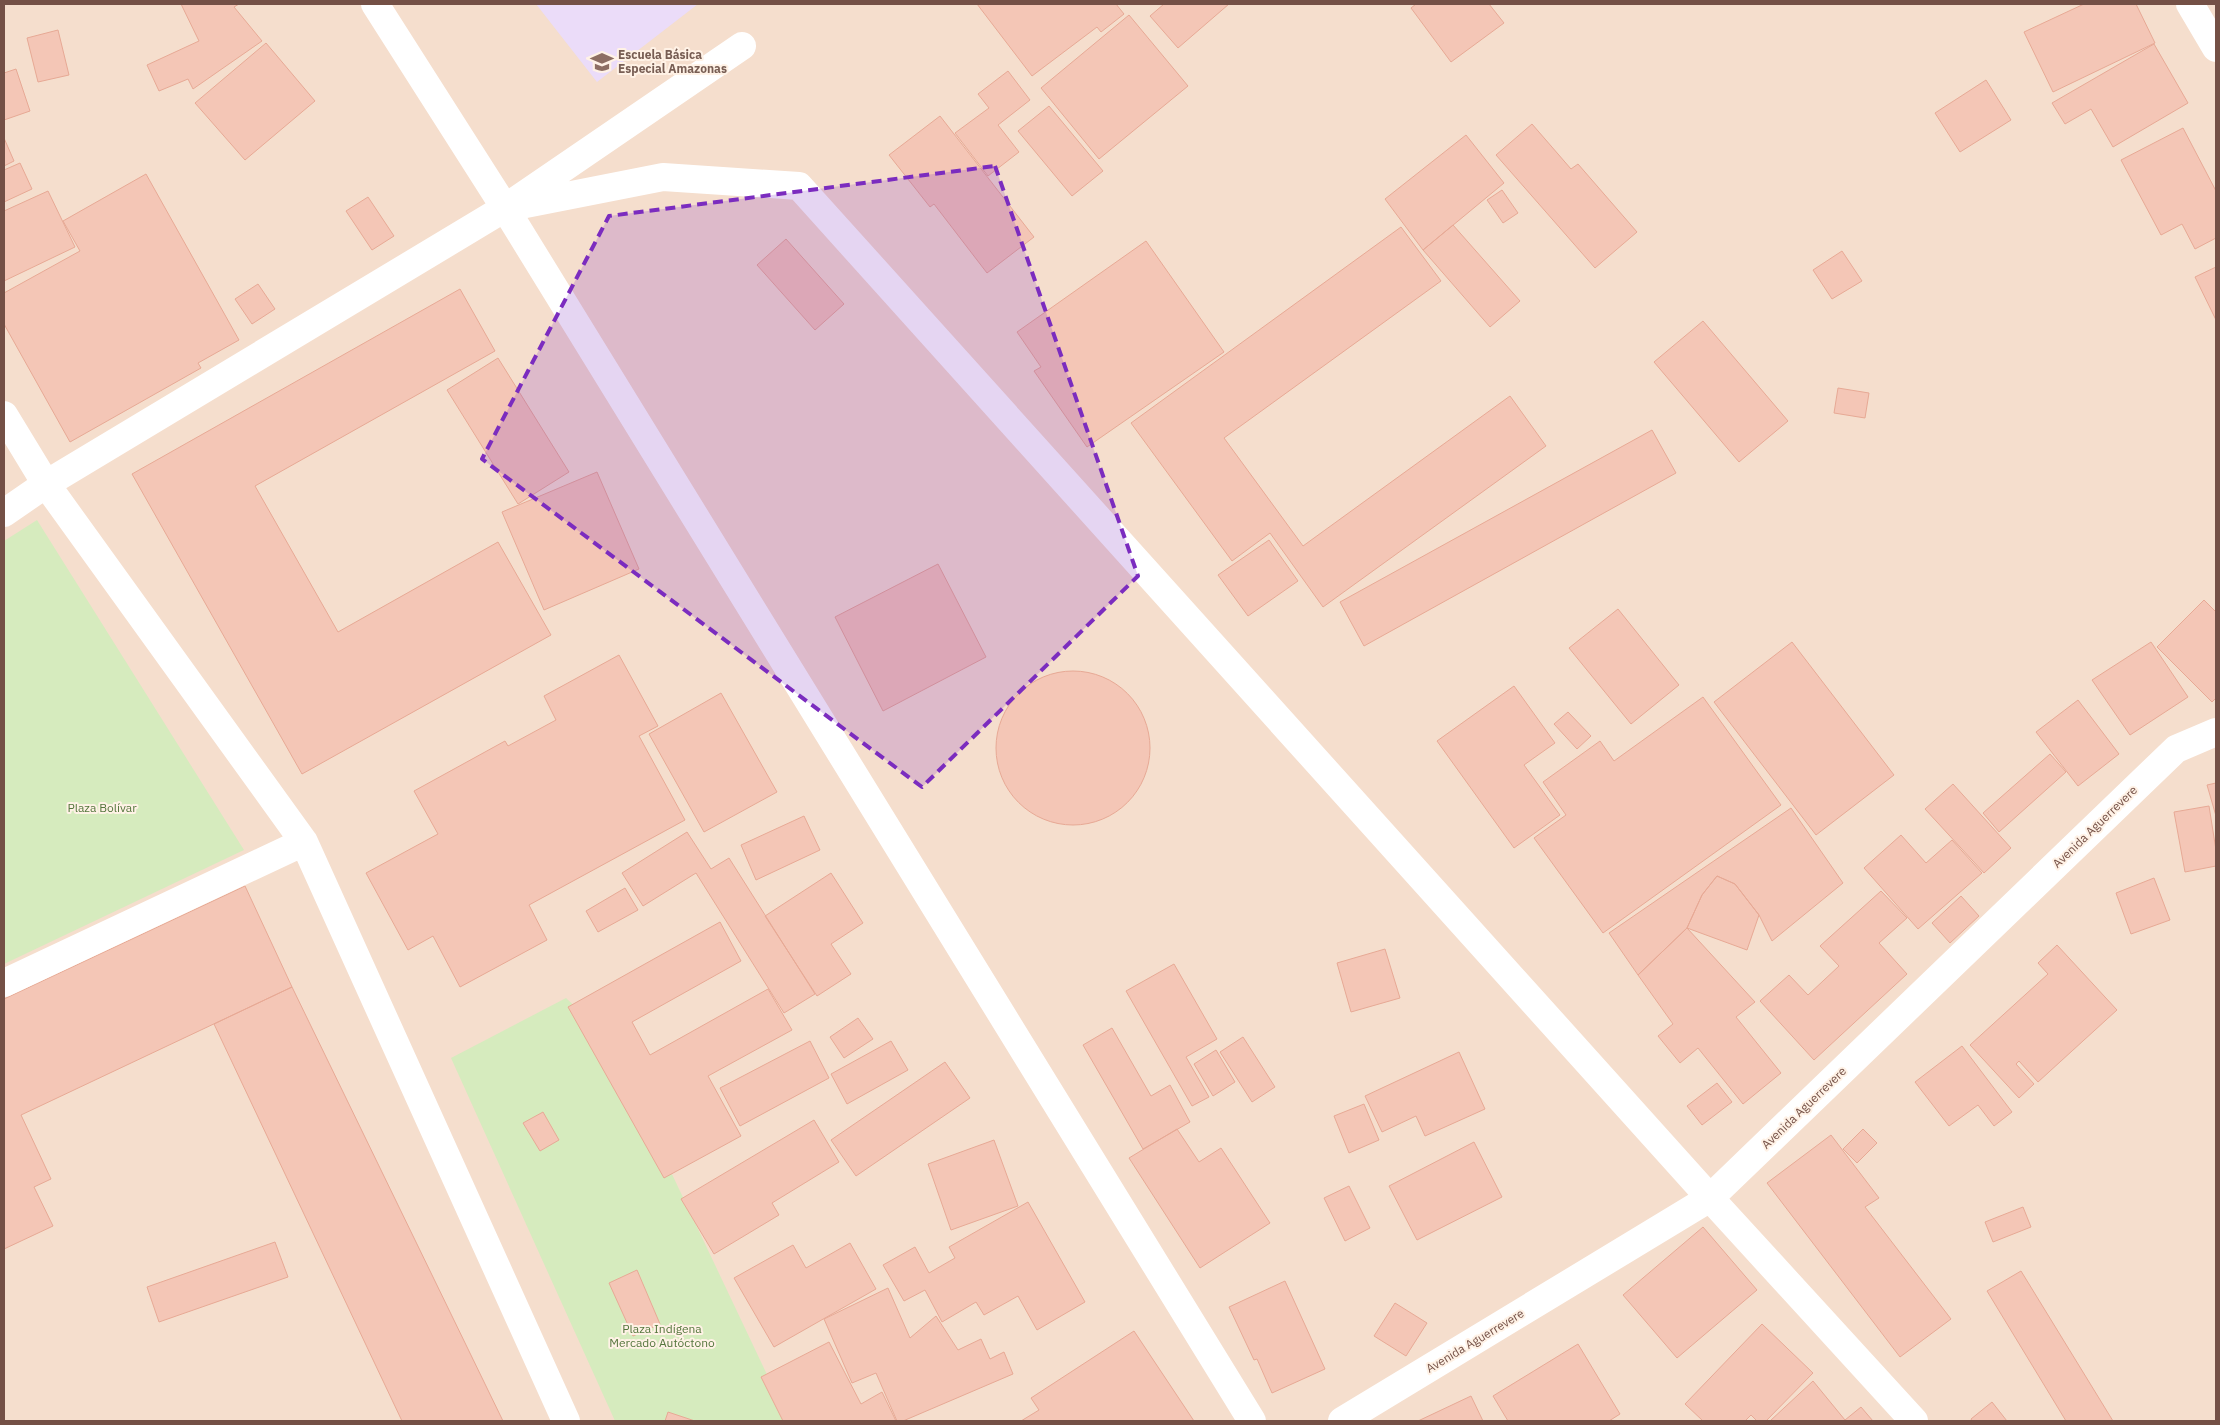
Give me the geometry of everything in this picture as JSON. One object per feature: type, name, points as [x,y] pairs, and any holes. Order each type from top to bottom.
[{"type":"street","points":[[375,4],[505,208],[1252,1421]]},
{"type":"street","points":[[2190,4],[2216,48]]},
{"type":"street","points":[[4,513],[46,484],[505,208],[742,46]]},
{"type":"street","points":[[505,208],[663,177],[799,186],[1710,1198],[1914,1421]]},
{"type":"street","points":[[4,415],[46,484],[304,842],[566,1421]]},
{"type":"street","name":"Avenida Aguerrevere","points":[[1342,1421],[1710,1198],[2176,749],[2216,732]]},
{"type":"street","points":[[4,983],[304,842]]},
{"type":"highlighted area","points":[[995,166],[1138,576],[922,787],[482,459],[609,216]]},
{"type":"shaded area","points":[[4,4],[2216,4],[2216,1421],[4,1421]]},
{"type":"shaded area","name":"Escuela Básica Especial Amazonas","points":[[536,4],[698,4],[597,82]]},
{"type":"green space","name":"Plaza Bolívar","points":[[37,520],[244,850],[4,964],[4,541]]},
{"type":"green space","name":"Plaza Indígena Mercado Autóctono","points":[[566,998],[607,1037],[789,1421],[615,1421],[451,1058]]},
{"type":"building","points":[[181,4],[239,4],[234,7],[262,41],[193,89],[188,79],[159,91],[147,65],[199,41]]},
{"type":"building","points":[[977,4],[1116,4],[1124,14],[1101,32],[1097,27],[1032,76]]},
{"type":"building","points":[[1164,4],[1229,4],[1178,48],[1150,16]]},
{"type":"building","points":[[1416,4],[1489,4],[1504,23],[1451,62],[1411,8]]},
{"type":"building","points":[[2084,4],[2136,4],[2155,43],[2053,92],[2024,32]]},
{"type":"building","points":[[1129,15],[1188,86],[1099,159],[1041,88]]},
{"type":"building","points":[[58,30],[69,75],[38,82],[27,38]]},
{"type":"building","points":[[266,43],[315,101],[245,160],[195,103]]},
{"type":"building","points":[[2154,44],[2188,103],[2113,147],[2091,109],[2065,124],[2052,103]]},
{"type":"building","points":[[16,69],[30,111],[4,120],[4,73]]},
{"type":"building","points":[[1008,71],[1030,100],[998,125],[1019,152],[988,176],[955,133],[989,108],[978,94]]},
{"type":"building","points":[[1986,80],[2011,120],[1960,152],[1935,113]]},
{"type":"building","points":[[1049,106],[1103,171],[1072,196],[1018,131]]},
{"type":"building","points":[[940,116],[1034,237],[987,273],[934,204],[930,207],[889,155]]},
{"type":"building","points":[[1532,124],[1571,169],[1578,164],[1637,232],[1595,268],[1496,155]]},
{"type":"building","points":[[2183,128],[2216,191],[2216,238],[2195,249],[2182,224],[2161,235],[2121,160]]},
{"type":"building","points":[[1466,135],[1504,183],[1423,250],[1385,199]]},
{"type":"building","points":[[4,138],[14,161],[4,166]]},
{"type":"building","points":[[20,163],[32,189],[4,202],[4,170]]},
{"type":"building","points":[[146,174],[239,340],[198,363],[201,368],[70,442],[4,324],[4,293],[80,251],[63,221]]},
{"type":"building","points":[[1502,190],[1518,213],[1503,223],[1487,200]]},
{"type":"building","points":[[48,191],[75,247],[4,281],[4,211]]},
{"type":"building","points":[[368,197],[394,236],[372,250],[346,211]]},
{"type":"building","points":[[1453,225],[1520,301],[1490,327],[1423,250]]},
{"type":"building","points":[[1401,227],[1441,281],[1224,438],[1303,546],[1510,396],[1546,446],[1323,607],[1270,533],[1232,561],[1131,423]]},
{"type":"building","points":[[786,239],[844,304],[815,330],[757,265]]},
{"type":"building","points":[[1146,241],[1224,352],[1087,447],[1034,371],[1041,367],[1017,332]]},
{"type":"building","points":[[1842,251],[1862,281],[1832,299],[1813,270]]},
{"type":"building","points":[[2216,267],[2216,320],[2195,277]]},
{"type":"building","points":[[258,284],[275,309],[252,324],[235,299]]},
{"type":"building","points":[[460,289],[495,351],[255,486],[338,632],[498,542],[551,635],[302,774],[132,474]]},
{"type":"building","points":[[1703,321],[1788,421],[1739,462],[1654,362]]},
{"type":"building","points":[[498,358],[569,472],[518,504],[447,390]]},
{"type":"building","points":[[1838,388],[1869,393],[1865,418],[1834,413]]},
{"type":"building","points":[[1652,430],[1676,473],[1364,646],[1340,602]]},
{"type":"building","points":[[597,472],[639,569],[544,610],[502,512]]},
{"type":"building","points":[[1269,540],[1298,581],[1248,616],[1218,575]]},
{"type":"building","points":[[938,564],[986,657],[883,711],[835,617]]},
{"type":"building","points":[[2204,600],[2216,612],[2216,698],[2212,702],[2157,647]]},
{"type":"building","points":[[1618,609],[1679,685],[1631,724],[1569,648]]},
{"type":"building","points":[[1792,642],[1894,775],[1816,835],[1714,702]]},
{"type":"building","points":[[2151,642],[2188,697],[2130,735],[2092,680]]},
{"type":"building","points":[[619,655],[658,726],[639,736],[685,820],[529,905],[547,940],[460,987],[433,936],[408,950],[366,873],[438,834],[414,791],[505,741],[508,746],[556,720],[544,696]]},
{"type":"building","points":[[1073,671],[1102,677],[1116,684],[1127,694],[1137,705],[1144,719],[1150,748],[1144,777],[1137,791],[1127,802],[1116,812],[1102,819],[1073,825],[1044,819],[1030,812],[1019,802],[1009,791],[1002,777],[996,748],[1002,719],[1009,705],[1019,694],[1030,684],[1044,677]]},
{"type":"building","points":[[1514,686],[1555,743],[1524,765],[1560,815],[1514,848],[1437,741]]},
{"type":"building","points":[[721,693],[777,792],[704,832],[649,734]]},
{"type":"building","points":[[1703,697],[1781,805],[1603,933],[1534,838],[1566,815],[1543,782],[1600,741],[1614,761]]},
{"type":"building","points":[[2078,700],[2119,754],[2078,786],[2036,732]]},
{"type":"building","points":[[1568,712],[1591,736],[1577,749],[1554,724]]},
{"type":"building","points":[[2050,754],[2066,772],[1999,832],[1983,813]]},
{"type":"building","points":[[2216,783],[2216,816],[2207,785]]},
{"type":"building","points":[[1953,784],[2011,848],[1984,873],[1925,809]]},
{"type":"building","points":[[2209,806],[2216,850],[2216,866],[2185,872],[2174,812]]},
{"type":"building","points":[[1791,808],[1843,883],[1772,941],[1759,915],[1735,884],[1717,876],[1702,895],[1687,928],[1638,975],[1609,933]]},
{"type":"building","points":[[804,816],[820,850],[756,880],[741,845]]},
{"type":"building","points":[[687,832],[711,869],[729,858],[815,994],[784,1013],[696,873],[643,906],[622,873]]},
{"type":"building","points":[[1901,835],[1926,863],[1952,840],[1982,873],[1918,929],[1864,868]]},
{"type":"building","points":[[831,873],[863,923],[831,944],[851,974],[817,996],[765,916]]},
{"type":"building","points":[[1717,876],[1735,884],[1759,915],[1747,950],[1687,928],[1702,895]]},
{"type":"building","points":[[2154,878],[2170,920],[2131,934],[2116,893]]},
{"type":"building","points":[[245,886],[292,987],[21,1115],[51,1179],[34,1187],[53,1226],[4,1249],[4,999]]},
{"type":"building","points":[[625,888],[638,910],[598,932],[586,911]]},
{"type":"building","points":[[1881,891],[1907,918],[1879,943],[1907,974],[1814,1060],[1760,1001],[1789,975],[1808,995],[1839,966],[1820,946]]},
{"type":"building","points":[[1961,896],[1979,916],[1950,943],[1932,923]]},
{"type":"building","points":[[720,922],[741,961],[632,1022],[650,1055],[768,989],[792,1030],[708,1076],[741,1136],[664,1178],[568,1007]]},
{"type":"building","points":[[1687,928],[1755,1002],[1736,1017],[1781,1073],[1743,1104],[1698,1048],[1680,1063],[1658,1036],[1673,1024],[1638,975]]},
{"type":"building","points":[[2057,945],[2117,1010],[2038,1082],[2019,1061],[2016,1064],[2034,1084],[2019,1098],[1970,1045],[2048,974],[2038,963]]},
{"type":"building","points":[[1385,949],[1400,998],[1351,1012],[1337,963]]},
{"type":"building","points":[[1174,964],[1217,1039],[1186,1057],[1209,1097],[1192,1106],[1126,991]]},
{"type":"building","points":[[292,987],[503,1421],[402,1421],[214,1024]]},
{"type":"building","points":[[858,1018],[873,1039],[844,1058],[830,1037]]},
{"type":"building","points":[[1112,1028],[1151,1096],[1170,1085],[1190,1122],[1143,1149],[1083,1045]]},
{"type":"building","points":[[1243,1037],[1275,1087],[1252,1102],[1220,1052]]},
{"type":"building","points":[[810,1041],[829,1078],[740,1126],[720,1088]]},
{"type":"building","points":[[891,1041],[908,1070],[847,1104],[831,1074]]},
{"type":"building","points":[[1962,1046],[2012,1112],[1994,1126],[1978,1105],[1949,1126],[1915,1082]]},
{"type":"building","points":[[1216,1050],[1235,1082],[1213,1096],[1194,1064]]},
{"type":"building","points":[[1459,1052],[1485,1109],[1425,1136],[1416,1116],[1382,1132],[1365,1096]]},
{"type":"building","points":[[945,1062],[970,1098],[856,1176],[831,1140]]},
{"type":"building","points":[[1717,1083],[1732,1102],[1702,1125],[1687,1106]]},
{"type":"building","points":[[1364,1104],[1379,1140],[1349,1153],[1334,1116]]},
{"type":"building","points":[[543,1112],[559,1140],[540,1151],[523,1123]]},
{"type":"building","points":[[814,1120],[839,1162],[772,1203],[779,1215],[714,1254],[681,1199]]},
{"type":"building","points":[[1177,1129],[1199,1162],[1221,1148],[1270,1223],[1200,1268],[1129,1158]]},
{"type":"building","points":[[1863,1129],[1877,1143],[1857,1163],[1843,1149]]},
{"type":"building","points":[[1831,1135],[1879,1198],[1865,1207],[1951,1319],[1900,1357],[1767,1183]]},
{"type":"building","points":[[994,1140],[1018,1206],[951,1230],[928,1164]]},
{"type":"building","points":[[1474,1142],[1502,1197],[1417,1240],[1389,1186]]},
{"type":"building","points":[[1349,1186],[1370,1228],[1345,1241],[1324,1198]]},
{"type":"building","points":[[1028,1202],[1085,1302],[1037,1330],[1018,1296],[984,1315],[976,1302],[942,1322],[925,1290],[904,1301],[883,1265],[915,1247],[929,1273],[955,1258],[949,1247]]},
{"type":"building","points":[[2023,1207],[2031,1227],[1993,1242],[1985,1222]]},
{"type":"building","points":[[1703,1227],[1757,1290],[1677,1358],[1623,1295]]},
{"type":"building","points":[[275,1242],[288,1277],[159,1322],[147,1287]]},
{"type":"building","points":[[850,1243],[876,1289],[774,1347],[734,1278],[793,1245],[806,1268]]},
{"type":"building","points":[[637,1270],[660,1324],[633,1336],[609,1283]]},
{"type":"building","points":[[2021,1271],[2113,1421],[2066,1421],[1987,1291]]},
{"type":"building","points":[[1285,1281],[1325,1369],[1272,1393],[1257,1359],[1254,1360],[1229,1307]]},
{"type":"building","points":[[888,1288],[910,1338],[936,1316],[958,1350],[981,1339],[990,1359],[1004,1352],[1013,1374],[903,1421],[897,1421],[876,1373],[852,1383],[824,1319]]},
{"type":"building","points":[[1395,1303],[1427,1323],[1406,1356],[1374,1336]]},
{"type":"building","points":[[1762,1324],[1813,1373],[1766,1421],[1757,1421],[1751,1415],[1745,1421],[1703,1421],[1685,1404]]},
{"type":"building","points":[[1134,1331],[1194,1421],[1021,1421],[1039,1410],[1031,1398]]},
{"type":"building","points":[[829,1342],[861,1404],[882,1392],[896,1421],[783,1421],[761,1377]]},
{"type":"building","points":[[1578,1344],[1620,1414],[1609,1421],[1508,1421],[1493,1396]]},
{"type":"building","points":[[1813,1381],[1845,1420],[1861,1407],[1873,1421],[1770,1421]]},
{"type":"building","points":[[1471,1396],[1483,1421],[1418,1421]]},
{"type":"building","points":[[1992,1402],[2007,1421],[1972,1421],[1971,1419]]},
{"type":"building","points":[[668,1412],[695,1421],[665,1421]]},
{"type":"place","name":"Escuela Básica Especial Amazonas","points":[[602,62]]}]
